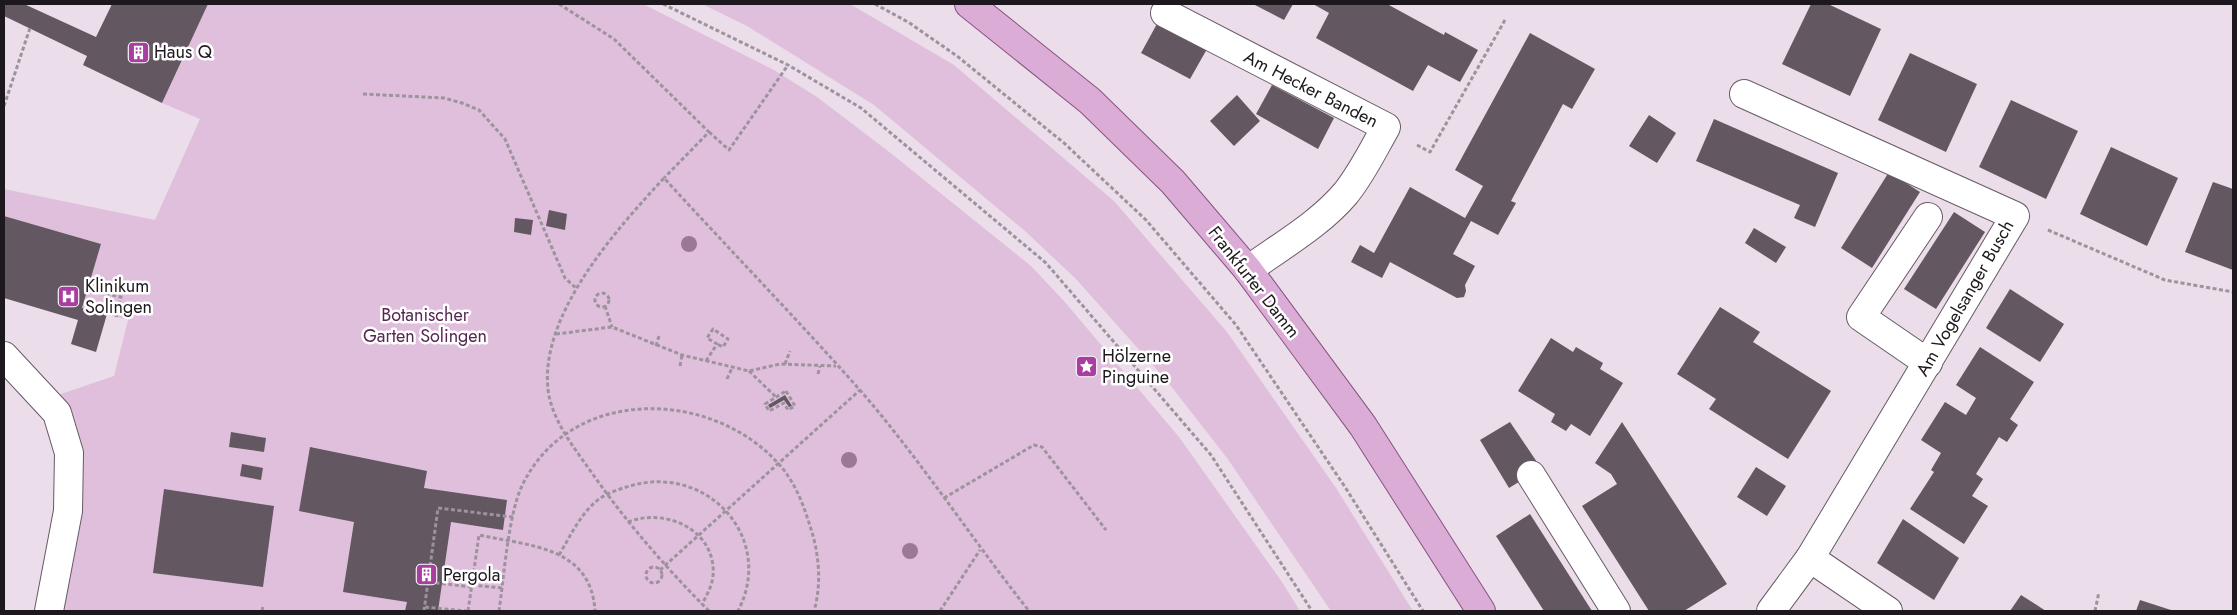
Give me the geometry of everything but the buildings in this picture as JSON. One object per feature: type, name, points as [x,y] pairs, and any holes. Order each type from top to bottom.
[{"type":"main road","name":"Frankfurter Damm","points":[[969,4],[1090,101],[1173,182],[1248,270],[1362,426],[1480,611]]},
{"type":"street","name":"Am Hecker Banden","points":[[1165,13],[1386,127],[1359,176],[1344,195],[1321,217],[1248,270]]},
{"type":"street","name":"Am Vogelsanger Busch","points":[[1744,94],[2015,216],[1810,558],[1771,611]]},
{"type":"street","points":[[1928,217],[1861,317],[1928,363]]},
{"type":"street","points":[[4,356],[57,413],[69,453],[68,512],[49,611]]},
{"type":"street","points":[[1531,475],[1616,611]]},
{"type":"street","points":[[1810,558],[1888,611]]},
{"type":"path","points":[[559,4],[614,39],[728,150],[788,64]]},
{"type":"path","points":[[662,4],[788,64],[861,108],[1046,263],[1211,454],[1312,611]]},
{"type":"path","points":[[875,4],[908,22],[958,56],[1064,143],[1146,220],[1236,325],[1344,487],[1423,611]]},
{"type":"path","points":[[1386,127],[1430,152],[1505,20]]},
{"type":"path","points":[[4,106],[30,28]]},
{"type":"path","points":[[363,94],[444,98],[479,110],[505,139],[565,278],[577,289]]},
{"type":"path","points":[[709,132],[664,178],[598,254],[577,289],[556,334],[548,371],[550,396],[564,434],[628,522],[665,565],[709,611]]},
{"type":"path","points":[[664,178],[860,390],[944,498],[980,550],[1029,611]]},
{"type":"path","points":[[2015,216],[2165,280],[2233,292]]},
{"type":"path","points":[[87,289],[121,296],[116,317]]},
{"type":"path","points":[[605,293],[608,296],[608,303],[605,306],[596,305],[595,300],[598,294],[605,293]]},
{"type":"path","points":[[605,306],[612,327]]},
{"type":"path","points":[[556,334],[612,327],[682,355],[749,371],[785,364],[837,366]]},
{"type":"path","points":[[712,329],[728,338],[723,347],[717,344],[708,338],[712,329]]},
{"type":"path","points":[[656,346],[659,336]]},
{"type":"path","points":[[706,362],[717,344]]},
{"type":"path","points":[[785,364],[790,351]]},
{"type":"path","points":[[680,366],[682,355]]},
{"type":"path","points":[[818,374],[820,366]]},
{"type":"path","points":[[727,379],[732,368]]},
{"type":"path","points":[[749,371],[776,397]]},
{"type":"path","points":[[660,570],[860,390]]},
{"type":"path","points":[[786,391],[795,406],[788,410],[784,403],[769,412],[765,404],[776,397],[786,391]]},
{"type":"path","points":[[499,611],[513,517],[518,497],[528,476],[548,447],[564,434],[593,418],[643,409],[671,410],[713,418],[749,439],[778,462],[796,490],[814,537],[819,571],[814,611]]},
{"type":"path","points":[[944,498],[1034,445],[1042,447],[1106,530]]},
{"type":"path","points":[[559,555],[583,514],[607,495],[636,484],[668,482],[698,490],[726,510],[741,533],[749,563],[748,585],[738,611]]},
{"type":"path","points":[[513,517],[438,508],[425,609],[467,611],[479,535],[509,542],[531,544],[559,555],[576,566],[585,577],[594,595],[595,611]]},
{"type":"path","points":[[628,522],[647,517],[670,519],[689,527],[698,535],[705,544],[713,564],[712,584],[702,604]]},
{"type":"path","points":[[940,611],[980,550]]},
{"type":"path","points":[[652,567],[660,570],[661,580],[655,584],[646,578],[648,570],[652,567]]},
{"type":"path","points":[[429,582],[502,588]]},
{"type":"path","points":[[2095,611],[2098,592]]},
{"type":"path","points":[[262,611],[263,606]]},
{"type":"green space","name":"Botanischer Garten Solingen","points":[[208,4],[643,4],[774,70],[817,97],[888,151],[1031,266],[1064,301],[1179,437],[1282,582],[1300,611],[49,611],[68,511],[46,399],[114,376],[128,320],[82,308],[101,244],[4,216],[4,189],[155,220],[200,119],[162,103]]},
{"type":"green space","points":[[702,4],[850,4],[954,65],[1114,201],[1227,332],[1336,488],[1413,611],[1331,611],[1227,458],[1167,381],[1076,279],[1025,231],[874,105],[747,26]]},
{"type":"place","name":"Haus Q","points":[[138,52]]},
{"type":"place","name":"Klinikum Solingen","points":[[69,296]]},
{"type":"place","name":"Hölzerne Pinguine","points":[[1086,366]]},
{"type":"place","name":"Pergola","points":[[427,575]]}]
